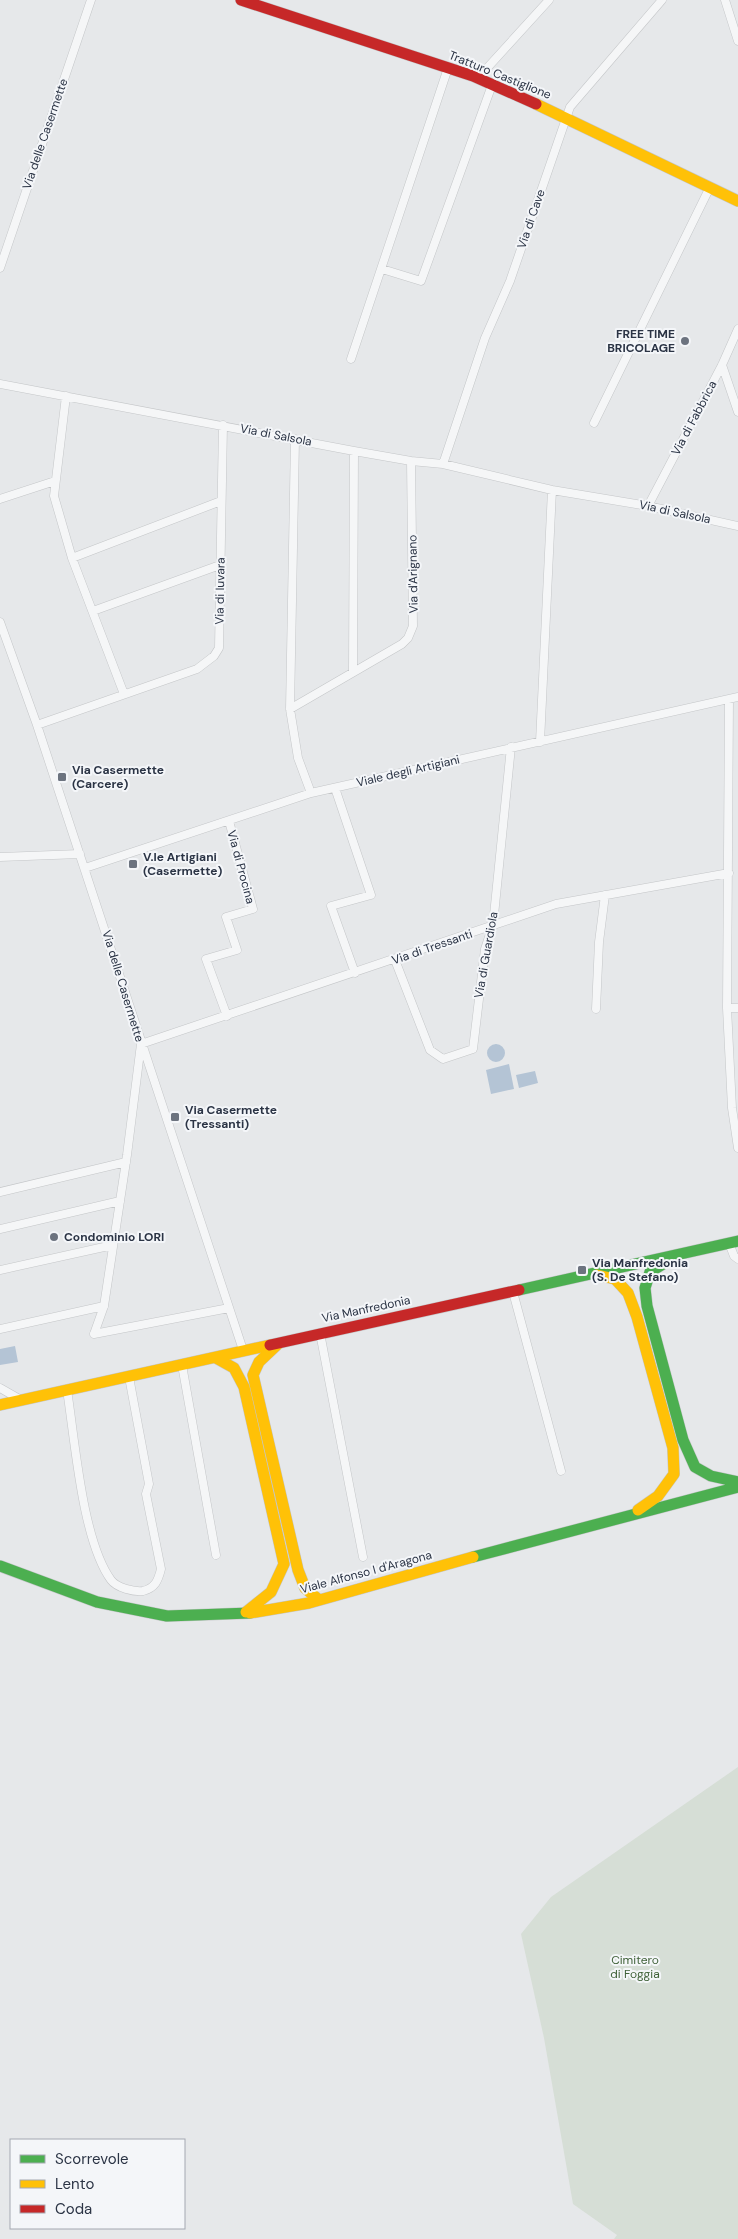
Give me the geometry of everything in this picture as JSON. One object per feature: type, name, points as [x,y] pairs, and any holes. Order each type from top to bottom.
[{"type":"main road","name":"Tratturo Castiglione","points":[[241,0],[478,78],[710,186],[738,201]]},
{"type":"main road","name":"Via Manfredonia","points":[[0,1405],[733,1242]]},
{"type":"main road","points":[[680,1255],[650,1272],[645,1288],[647,1306],[683,1440],[695,1467],[711,1476],[738,1482]]},
{"type":"main road","points":[[590,1274],[616,1279],[628,1293],[637,1318],[673,1448],[674,1474],[658,1496],[633,1514]]},
{"type":"main road","points":[[279,1343],[258,1362],[254,1375],[298,1570],[303,1586],[310,1595],[319,1600]]},
{"type":"main road","points":[[214,1358],[229,1362],[235,1368],[244,1387],[284,1564],[278,1586],[263,1601],[240,1615]]},
{"type":"main road","name":"Viale Alfonso I d'Aragona","points":[[0,1566],[97,1602],[167,1616],[240,1615],[319,1600],[738,1487]]},
{"type":"street","name":"Via delle Casermette","points":[[0,268],[91,0]]},
{"type":"street","points":[[478,78],[549,0]]},
{"type":"street","name":"Via di Cave","points":[[443,464],[485,338],[510,281],[570,107],[662,0]]},
{"type":"street","points":[[725,0],[738,41]]},
{"type":"street","points":[[351,359],[448,68]]},
{"type":"street","points":[[382,269],[421,282],[492,85]]},
{"type":"street","points":[[594,423],[710,186]]},
{"type":"street","name":"Via di Fabbrica","points":[[648,506],[722,365],[738,329]]},
{"type":"street","points":[[722,365],[738,412]]},
{"type":"street","name":"Via di Salsola","points":[[0,384],[354,451],[411,461],[443,464],[552,490],[648,506],[738,526]]},
{"type":"street","points":[[66,396],[54,496],[72,558],[124,694]]},
{"type":"street","name":"Via di Iuvara","points":[[37,725],[197,668],[214,656],[219,648],[220,501],[223,425]]},
{"type":"street","points":[[295,439],[290,709],[293,737],[311,793]]},
{"type":"street","points":[[353,672],[354,451]]},
{"type":"street","name":"Via d'Arignano","points":[[290,709],[402,644],[413,626],[411,461]]},
{"type":"street","points":[[0,498],[55,481]]},
{"type":"street","points":[[540,742],[552,490]]},
{"type":"street","points":[[72,558],[220,501]]},
{"type":"street","points":[[93,612],[220,565]]},
{"type":"street","name":"Via delle Casermette","points":[[0,622],[85,868],[141,1044],[243,1350]]},
{"type":"street","name":"Viale degli Artigiani","points":[[85,868],[311,793],[738,697]]},
{"type":"street","points":[[729,699],[728,1008],[732,1108],[738,1148]]},
{"type":"street","name":"Via di Guardiola","points":[[395,960],[430,1050],[443,1059],[473,1049],[485,949],[493,925],[511,747]]},
{"type":"street","points":[[335,788],[371,895],[331,906],[355,973]]},
{"type":"street","name":"Via di Procina","points":[[227,1016],[206,959],[237,950],[226,917],[253,909],[229,821]]},
{"type":"street","points":[[0,857],[80,854]]},
{"type":"street","name":"Via di Tressanti","points":[[141,1044],[395,960],[556,904],[729,873]]},
{"type":"street","points":[[596,1009],[599,942],[605,895]]},
{"type":"street","points":[[728,1008],[738,1008]]},
{"type":"street","points":[[141,1044],[126,1162],[104,1306],[94,1334],[229,1308]]},
{"type":"street","points":[[0,1192],[126,1162]]},
{"type":"street","points":[[0,1229],[120,1201]]},
{"type":"street","points":[[733,1242],[734,1256],[738,1259]]},
{"type":"street","points":[[0,1270],[113,1245]]},
{"type":"street","points":[[513,1292],[561,1471]]},
{"type":"street","points":[[0,1329],[104,1306]]},
{"type":"street","points":[[320,1333],[363,1557]]},
{"type":"street","points":[[182,1365],[216,1555]]},
{"type":"street","points":[[68,1390],[82,1491],[98,1555],[111,1580],[116,1585],[140,1591],[151,1589],[158,1581],[161,1570],[146,1494],[150,1484],[129,1377]]},
{"type":"street","points":[[0,1388],[21,1400]]},
{"type":"green space","name":"Cimitero di Foggia","points":[[738,1767],[738,2239],[614,2239],[617,2235],[573,2204],[544,2038],[521,1934],[551,1897]]},
{"type":"water","points":[[492,1044],[500,1044],[505,1049],[503,1060],[492,1062],[487,1057],[487,1049]]},
{"type":"water","points":[[509,1064],[514,1089],[491,1094],[486,1070]]},
{"type":"water","points":[[535,1071],[538,1083],[519,1088],[516,1075]]},
{"type":"water","points":[[15,1346],[18,1362],[0,1365],[0,1349]]},
{"type":"traffic: fast","points":[[519,1290],[738,1241]]},
{"type":"traffic: fast","points":[[668,1261],[650,1272],[645,1288],[647,1306],[683,1440],[695,1467],[711,1476],[738,1482]]},
{"type":"traffic: fast","points":[[473,1557],[738,1487]]},
{"type":"traffic: fast","points":[[0,1566],[97,1602],[167,1616],[250,1613]]},
{"type":"traffic: slow","points":[[536,104],[738,201]]},
{"type":"traffic: slow","points":[[597,1275],[615,1279],[628,1293],[637,1317],[673,1448],[674,1474],[658,1496],[638,1510]]},
{"type":"traffic: slow","points":[[278,1344],[259,1362],[253,1375],[298,1570],[305,1588],[319,1600]]},
{"type":"traffic: slow","points":[[0,1405],[270,1345]]},
{"type":"traffic: slow","points":[[216,1358],[234,1368],[244,1387],[284,1564],[271,1592],[246,1612]]},
{"type":"traffic: slow","points":[[250,1613],[309,1603],[473,1557]]},
{"type":"traffic: jam","points":[[241,0],[473,76],[536,104]]},
{"type":"traffic: jam","points":[[270,1345],[519,1290]]},
{"type":"place","name":"FREE TIME BRICOLAGE","points":[[685,341]]},
{"type":"place","name":"Via Casermette (Carcere)","points":[[62,777]]},
{"type":"place","name":"V.le Artigiani (Casermette)","points":[[133,864]]},
{"type":"place","name":"Via Casermette (Tressanti)","points":[[175,1117]]},
{"type":"place","name":"Condominio LORI","points":[[54,1237]]},
{"type":"place","name":"Via Manfredonia (S. De Stefano)","points":[[582,1270]]}]
